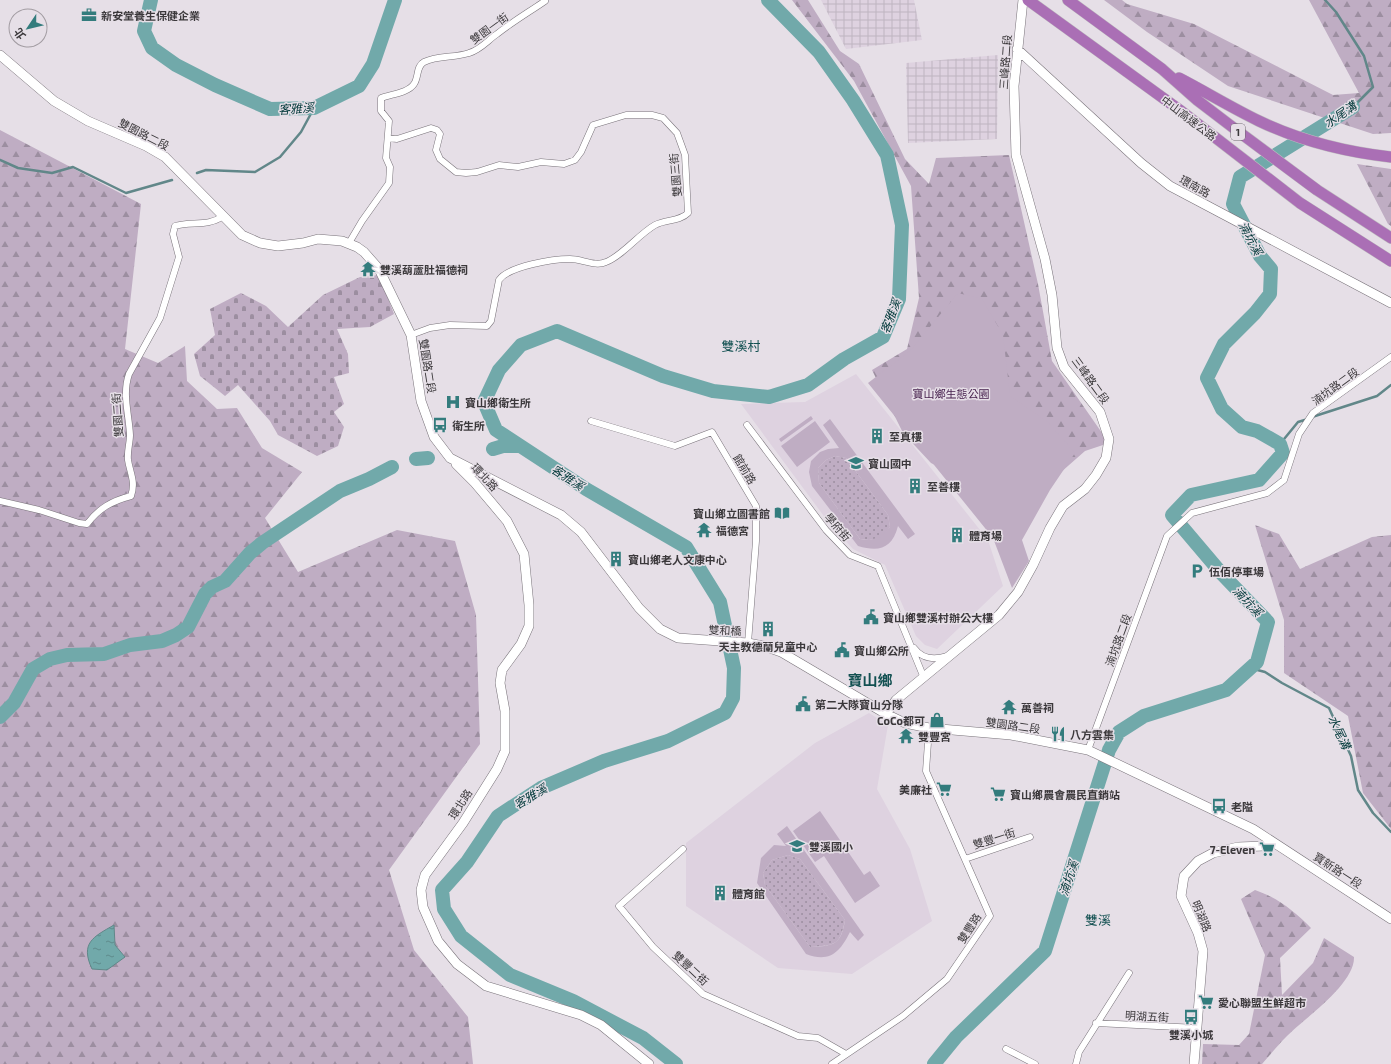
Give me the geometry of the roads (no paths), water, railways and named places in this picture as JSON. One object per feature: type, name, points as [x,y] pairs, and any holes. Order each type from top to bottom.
[{"type":"highway","name":"中山高速公路","points":[[1028,0],[1181,111],[1300,203],[1391,261]]},
{"type":"highway","name":"中山高速公路","points":[[1068,0],[1162,69],[1197,100],[1317,190],[1391,238]]},
{"type":"highway","points":[[1162,69],[1266,124],[1319,143],[1372,155],[1391,157]]},
{"type":"street","name":"三峰路二段","points":[[886,714],[896,700],[999,615],[1018,592],[1033,565],[1050,528],[1063,506],[1085,489],[1096,475],[1106,458],[1110,439],[1100,412],[1064,367],[1057,348],[1052,295],[1045,259],[1016,155],[1014,86],[1023,0]]},
{"type":"street","name":"雙園一街","points":[[349,243],[362,221],[389,183],[390,168],[386,158],[389,121],[380,111],[381,98],[407,90],[414,85],[419,68],[423,63],[444,57],[468,54],[476,50],[496,34],[545,1]]},
{"type":"street","name":"環南路","points":[[1017,48],[1141,163],[1170,186],[1309,258],[1391,303]]},
{"type":"street","name":"雙園路二段","points":[[0,55],[54,100],[88,121],[146,146],[165,157],[242,235],[269,245],[287,246],[318,239],[349,243],[364,252],[379,270],[411,335],[421,401],[434,438],[450,458],[562,515],[581,532],[639,608],[660,629],[678,638],[701,641]]},
{"type":"street","name":"雙園三街","points":[[388,138],[397,139],[431,128],[437,130],[440,134],[436,150],[440,159],[456,172],[477,172],[499,165],[518,167],[541,162],[564,164],[574,160],[581,152],[593,125],[613,118],[639,114],[663,118],[677,134],[685,155],[688,213],[684,218],[662,221],[653,226],[606,263],[597,264],[572,259],[552,261],[534,264],[503,275],[499,280],[491,321],[487,326],[450,325],[430,328],[411,335]]},
{"type":"street","name":"雙園二街","points":[[0,501],[39,510],[79,523],[87,524],[94,514],[113,501],[131,496],[134,486],[128,455],[130,436],[125,397],[126,383],[129,374],[147,345],[160,318],[180,257],[173,234],[175,226],[182,224],[207,224],[216,221],[222,216]]},
{"type":"street","name":"湳坑路二段","points":[[1088,750],[1167,536],[1192,513],[1267,493],[1284,480],[1298,434],[1314,413],[1391,357]]},
{"type":"street","name":"館前路","points":[[591,421],[675,446],[712,432],[756,506],[756,541],[748,643]]},
{"type":"street","name":"學府街","points":[[747,424],[826,530],[850,555],[878,566],[924,678]]},
{"type":"street","name":"環北路","points":[[450,458],[475,483],[507,521],[524,554],[529,605],[529,626],[521,644],[502,670],[500,684],[506,711],[505,751],[498,769],[425,875],[421,890],[423,907],[438,941],[457,964],[486,986],[581,1015],[600,1025],[649,1064]]},
{"type":"street","name":"學府街","points":[[908,638],[917,652],[927,658],[941,658],[952,654]]},
{"type":"street","name":"雙和橋","points":[[701,641],[748,643]]},
{"type":"street","name":"雙園路二段","points":[[748,643],[764,646],[781,652],[886,714],[905,723],[929,728],[1011,735],[1088,750],[1253,829],[1272,842]]},
{"type":"street","name":"雙豐路","points":[[832,1064],[903,1016],[947,979],[990,916],[926,771],[929,728]]},
{"type":"street","name":"雙豐一街","points":[[965,858],[1030,837]]},
{"type":"street","name":"寶新路一段","points":[[1272,842],[1391,919]]},
{"type":"street","name":"明湖路","points":[[1194,1064],[1203,951],[1198,933],[1181,896],[1184,876],[1198,861],[1213,853],[1238,847],[1264,846],[1272,842]]},
{"type":"street","name":"雙豐二街","points":[[684,849],[619,906],[653,947],[703,994],[798,1036],[818,1038],[846,1054]]},
{"type":"street","points":[[1076,1064],[1079,1052],[1129,973]]},
{"type":"street","name":"明湖五街","points":[[1096,1023],[1198,1028]]},
{"type":"street","points":[[1006,1049],[1035,1064]]},
{"type":"water","points":[[114,925],[115,945],[125,957],[107,970],[92,969],[87,953],[88,947],[95,937]]},
{"type":"waterway","name":"客雅溪","points":[[151,0],[144,31],[152,48],[176,65],[215,85],[270,109],[314,108],[359,86],[373,64],[395,0]]},
{"type":"waterway","name":"客雅溪","points":[[676,1064],[643,1038],[573,1001],[510,975],[461,936],[444,909],[442,890],[467,862],[498,816],[541,788],[604,761],[668,741],[725,713],[733,698],[734,668],[720,602],[686,547],[586,489],[496,430],[484,402],[499,370],[521,345],[557,331],[663,376],[713,391],[769,397],[808,385],[844,359],[883,337],[899,299],[902,225],[887,155],[853,100],[819,52],[768,0]]},
{"type":"waterway","name":"水尾溝","points":[[1325,0],[1336,12],[1364,56],[1373,87],[1353,107]]},
{"type":"waterway","name":"湳坑溪","points":[[934,1064],[956,1037],[1045,951],[1109,750],[1119,732],[1144,716],[1226,690],[1257,662],[1268,622],[1222,574],[1172,515],[1191,495],[1259,480],[1283,453],[1280,444],[1257,431],[1242,427],[1222,409],[1207,378],[1224,344],[1255,313],[1270,294],[1271,269],[1260,256],[1233,204],[1240,177],[1353,107]]},
{"type":"waterway","points":[[197,173],[206,170],[255,172],[280,157],[301,132],[314,108]]},
{"type":"waterway","points":[[0,160],[18,168],[52,173],[73,167],[126,193],[172,180]]},
{"type":"waterway","points":[[1312,417],[1377,396],[1391,385]]},
{"type":"waterway","points":[[1280,444],[1298,422],[1308,419]]},
{"type":"waterway","points":[[493,449],[503,446],[518,446]]},
{"type":"waterway","points":[[416,459],[428,458]]},
{"type":"waterway","points":[[0,717],[14,703],[33,669],[50,659],[67,655],[104,654],[130,645],[162,641],[176,635],[188,627],[205,594],[212,587],[225,581],[250,553],[262,543],[340,491],[369,479],[392,467]]},
{"type":"waterway","name":"水尾溝","points":[[1250,668],[1265,672],[1282,683],[1329,708],[1351,756],[1358,790],[1373,813],[1391,832]]},
{"type":"place","name":"新安堂養生保健企業","points":[[89,15]]},
{"type":"place","name":"雙溪葫蘆肚福德祠","points":[[368,269]]},
{"type":"place","name":"寶山鄉衛生所","points":[[453,402]]},
{"type":"place","name":"衛生所","points":[[440,425]]},
{"type":"place","name":"至真樓","points":[[877,436]]},
{"type":"place","name":"寶山國中","points":[[856,463]]},
{"type":"place","name":"至善樓","points":[[915,486]]},
{"type":"place","name":"寶山鄉立圖書館","points":[[782,513]]},
{"type":"place","name":"福德宮","points":[[704,530]]},
{"type":"place","name":"體育場","points":[[957,535]]},
{"type":"place","name":"寶山鄉老人文康中心","points":[[616,559]]},
{"type":"place","name":"伍佰停車場","points":[[1197,571]]},
{"type":"place","name":"寶山鄉雙溪村辦公大樓","points":[[871,617]]},
{"type":"place","name":"天主教德蘭兒童中心","points":[[768,629]]},
{"type":"place","name":"寶山鄉公所","points":[[842,650]]},
{"type":"place","name":"第二大隊寶山分隊","points":[[803,704]]},
{"type":"place","name":"萬善祠","points":[[1009,707]]},
{"type":"place","name":"CoCo都可","points":[[937,720]]},
{"type":"place","name":"八方雲集","points":[[1058,734]]},
{"type":"place","name":"雙豐宮","points":[[906,736]]},
{"type":"place","name":"美廉社","points":[[944,789]]},
{"type":"place","name":"寶山鄉農會農民直銷站","points":[[998,794]]},
{"type":"place","name":"老隘","points":[[1219,806]]},
{"type":"place","name":"雙溪國小","points":[[797,846]]},
{"type":"place","name":"7-Eleven","points":[[1267,849]]},
{"type":"place","name":"體育館","points":[[720,893]]},
{"type":"place","name":"愛心聯盟生鮮超市","points":[[1206,1002]]},
{"type":"place","name":"雙溪小城","points":[[1191,1017]]},
{"type":"district","name":"雙溪村","points":[[741,346]]},
{"type":"district","name":"寶山鄉","points":[[870,680]]},
{"type":"district","name":"雙溪","points":[[1098,920]]},
{"type":"park label","name":"寶山鄉生態公園","points":[[951,393]]}]
